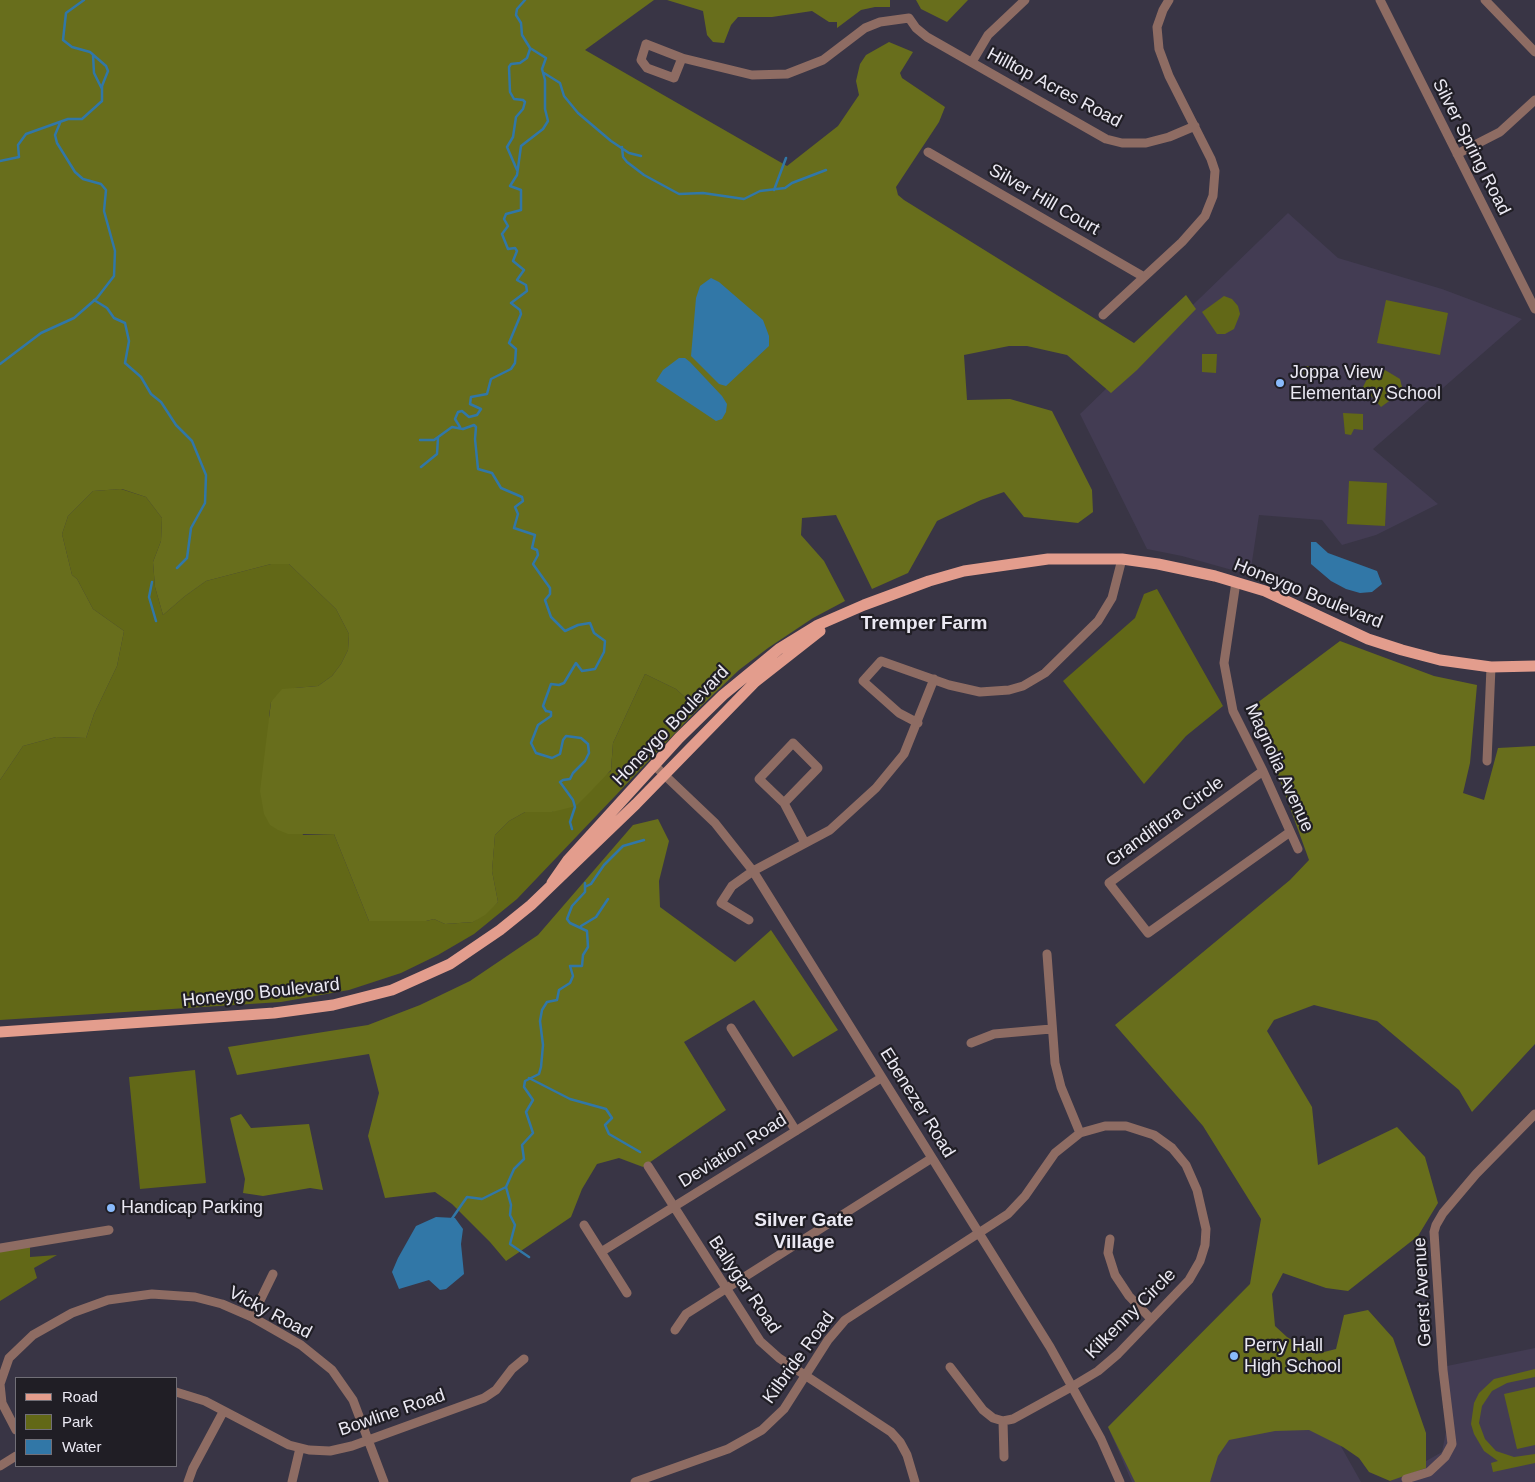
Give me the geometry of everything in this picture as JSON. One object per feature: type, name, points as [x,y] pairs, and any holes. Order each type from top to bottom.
[{"type":"main road","name":"Honeygo Boulevard","points":[[552,884],[568,860],[654,765],[743,676],[795,638],[837,618],[900,590],[964,571],[1048,559],[1122,559],[1191,570],[1265,591],[1368,639],[1402,650],[1440,660],[1491,667],[1535,666]]},
{"type":"main road","name":"Honeygo Boulevard","points":[[0,1032],[274,1013],[367,998],[422,977],[472,950],[515,918],[574,866],[755,682],[837,618]]},
{"type":"street","points":[[972,62],[988,35],[1024,0]]},
{"type":"street","points":[[1103,315],[1182,242],[1210,206],[1215,185],[1215,171],[1211,159],[1158,49],[1158,27],[1162,10],[1169,0]]},
{"type":"street","name":"Silver Spring Road","points":[[1380,0],[1535,309]]},
{"type":"street","points":[[1485,0],[1535,52]]},
{"type":"street","name":"Hilltop Acres Road","points":[[682,58],[752,75],[787,74],[823,60],[865,28],[880,22],[910,18],[921,33],[1096,134],[1114,141],[1140,143],[1158,140],[1195,126]]},
{"type":"street","points":[[646,44],[682,58],[674,78],[646,68],[642,60],[646,44]]},
{"type":"street","points":[[1457,154],[1500,132],[1535,100]]},
{"type":"street","name":"Silver Hill Court","points":[[928,152],[1144,277]]},
{"type":"street","points":[[918,723],[898,713],[863,681],[881,661],[968,690],[993,692],[1023,686],[1046,673],[1106,609],[1112,598],[1122,559]]},
{"type":"street","name":"Magnolia Avenue","points":[[1236,582],[1224,663],[1233,711],[1263,771],[1298,849]]},
{"type":"street","points":[[1487,760],[1491,667]]},
{"type":"street","points":[[749,920],[721,903],[732,886],[753,871],[839,823],[889,775],[904,754],[934,679]]},
{"type":"street","points":[[784,803],[818,768],[793,743],[759,779],[784,803],[805,843]]},
{"type":"street","name":"Ebenezer Road","points":[[654,765],[715,824],[753,871],[1073,1386],[1101,1439],[1120,1482]]},
{"type":"street","name":"Grandiflora Circle","points":[[1263,771],[1109,883],[1148,933],[1290,832]]},
{"type":"street","points":[[1047,954],[1051,1029],[1058,1075],[1080,1133]]},
{"type":"street","points":[[731,1028],[796,1131]]},
{"type":"street","points":[[971,1043],[994,1034],[1051,1029]]},
{"type":"street","name":"Deviation Road","points":[[602,1252],[881,1078]]},
{"type":"street","name":"Gerst Avenue","points":[[1406,1479],[1429,1472],[1445,1457],[1452,1444],[1443,1370],[1434,1238],[1436,1225],[1442,1213],[1476,1174],[1535,1114]]},
{"type":"street","name":"Kilkenny Circle","points":[[980,1234],[1015,1208],[1056,1153],[1080,1133],[1094,1128],[1116,1126],[1139,1129],[1154,1135],[1164,1141],[1178,1155],[1192,1176],[1206,1229],[1205,1245],[1200,1261],[1189,1280],[1107,1363],[1073,1386],[1012,1419],[1003,1421]]},
{"type":"street","points":[[675,1330],[686,1314],[932,1158]]},
{"type":"street","name":"Ballygar Road","points":[[648,1166],[760,1342],[779,1358],[891,1432],[900,1442],[907,1455],[915,1482]]},
{"type":"street","points":[[584,1225],[627,1293]]},
{"type":"street","points":[[0,1248],[109,1230]]},
{"type":"street","name":"Kilbride Road","points":[[635,1482],[728,1449],[752,1438],[773,1421],[784,1409],[836,1329],[854,1312],[980,1234]]},
{"type":"street","points":[[1110,1239],[1108,1253],[1116,1275],[1129,1296],[1151,1319]]},
{"type":"street","points":[[252,1317],[273,1274]]},
{"type":"street","name":"Vicky Road","points":[[15,1428],[1,1398],[0,1384],[5,1366],[15,1350],[28,1339],[72,1313],[117,1299],[166,1294],[210,1300],[252,1317],[301,1345],[332,1370],[348,1390],[384,1482]]},
{"type":"street","name":"Bowline Road","points":[[178,1393],[205,1401],[279,1441],[300,1448],[330,1451],[369,1440],[484,1398],[496,1390],[512,1369],[524,1360]]},
{"type":"street","points":[[950,1367],[983,1410],[993,1418],[1003,1421],[1004,1457]]},
{"type":"street","points":[[188,1482],[193,1468],[223,1412]]},
{"type":"street","points":[[292,1482],[300,1448]]},
{"type":"street","points":[[0,1466],[15,1457]]},
{"type":"shaded area","name":"Joppa View Elementary School","points":[[1288,213],[1338,258],[1442,289],[1522,319],[1373,449],[1438,504],[1376,535],[1342,545],[1322,520],[1259,515],[1250,575],[1182,556],[1147,549],[1080,414]]},
{"type":"shaded area","name":"Perry Hall High School","points":[[1250,1285],[1361,1482],[1132,1482],[1108,1427]]},
{"type":"shaded area","points":[[1535,1348],[1535,1482],[1389,1482],[1442,1452],[1446,1432],[1447,1366]]},
{"type":"green space","points":[[0,0],[654,0],[585,50],[787,166],[838,126],[859,95],[856,81],[860,64],[866,55],[889,42],[913,52],[900,73],[902,78],[945,107],[939,122],[896,187],[898,195],[1134,343],[1186,295],[1196,309],[1137,370],[1111,393],[1067,355],[1027,346],[1009,346],[964,355],[967,400],[1010,399],[1052,411],[1092,490],[1093,512],[1078,523],[1024,517],[1004,492],[981,500],[937,521],[908,573],[872,589],[836,515],[802,518],[801,535],[824,561],[845,601],[813,618],[768,648],[739,670],[698,709],[676,689],[645,674],[613,743],[611,770],[576,806],[552,812],[525,812],[509,821],[495,835],[492,871],[498,902],[485,915],[473,922],[445,924],[434,919],[426,921],[369,921],[334,834],[288,834],[278,830],[270,825],[264,814],[260,791],[271,702],[282,689],[318,686],[332,676],[348,650],[349,634],[336,609],[289,564],[271,564],[206,581],[163,615],[155,587],[153,562],[161,541],[162,518],[146,497],[122,489],[93,491],[68,516],[62,534],[72,575],[77,579],[93,609],[124,631],[117,666],[94,714],[86,738],[56,737],[23,746],[0,780]]},
{"type":"green space","points":[[667,0],[890,0],[890,7],[875,7],[861,10],[837,28],[837,22],[829,22],[812,11],[772,17],[738,17],[731,25],[724,43],[713,42],[707,35],[703,11]]},
{"type":"green space","points":[[916,0],[968,0],[947,22],[921,9]]},
{"type":"green space","points":[[1224,296],[1232,299],[1238,306],[1240,314],[1234,329],[1225,334],[1217,334],[1202,312]]},
{"type":"green space","points":[[1386,300],[1448,313],[1440,355],[1377,343]]},
{"type":"green space","points":[[1202,354],[1217,354],[1216,373],[1202,372]]},
{"type":"green space","points":[[1304,366],[1311,366],[1315,371],[1315,376],[1298,377],[1298,370]]},
{"type":"green space","points":[[1385,370],[1400,379],[1403,391],[1381,407],[1363,387],[1367,379],[1375,373]]},
{"type":"green space","points":[[1343,413],[1363,414],[1363,430],[1354,429],[1351,435],[1345,434]]},
{"type":"green space","points":[[1349,481],[1387,483],[1385,526],[1347,524]]},
{"type":"green space","points":[[121,489],[146,497],[162,518],[161,541],[153,562],[155,587],[163,615],[206,581],[271,564],[289,564],[336,609],[349,634],[348,650],[341,664],[332,676],[318,686],[295,688],[271,702],[269,716],[303,835],[334,834],[369,921],[426,921],[434,919],[445,924],[473,922],[498,902],[492,871],[495,835],[509,821],[525,812],[552,812],[611,771],[613,743],[645,674],[676,689],[698,709],[517,899],[474,934],[438,955],[401,973],[349,990],[281,1002],[0,1020],[0,780],[23,746],[56,737],[86,738],[94,714],[117,666],[124,631],[93,609],[77,579],[72,575],[62,534],[68,516],[93,491]]},
{"type":"green space","points":[[1157,589],[1223,706],[1186,736],[1144,784],[1063,681],[1135,618],[1144,594]]},
{"type":"green space","points":[[1340,641],[1434,676],[1477,685],[1470,763],[1463,793],[1484,800],[1498,748],[1535,746],[1535,1044],[1472,1112],[1459,1090],[1377,1021],[1314,1005],[1274,1020],[1267,1031],[1312,1107],[1318,1165],[1397,1127],[1425,1157],[1438,1203],[1418,1236],[1348,1291],[1326,1288],[1283,1273],[1272,1294],[1275,1326],[1287,1337],[1316,1354],[1336,1349],[1344,1315],[1368,1310],[1393,1338],[1426,1433],[1426,1468],[1390,1481],[1369,1472],[1359,1458],[1343,1447],[1309,1430],[1275,1431],[1229,1440],[1218,1456],[1210,1482],[1135,1482],[1108,1427],[1250,1284],[1261,1219],[1203,1126],[1115,1025],[1290,880],[1309,860],[1253,706]]},
{"type":"green space","points":[[658,819],[669,841],[659,881],[660,907],[735,962],[771,930],[838,1030],[793,1057],[754,1000],[684,1042],[726,1110],[643,1167],[619,1158],[597,1164],[582,1189],[571,1217],[506,1261],[452,1204],[435,1192],[385,1198],[368,1136],[379,1093],[369,1054],[237,1075],[228,1047],[368,1025],[420,1005],[470,981],[538,935],[633,825]]},
{"type":"green space","points":[[195,1070],[206,1183],[140,1189],[129,1077]]},
{"type":"green space","points":[[241,1114],[251,1128],[309,1124],[323,1190],[310,1188],[263,1196],[243,1193],[245,1179],[230,1118]]},
{"type":"green space","points":[[30,1247],[30,1257],[57,1255],[34,1268],[37,1278],[0,1301],[0,1251]]},
{"type":"green space","points":[[1535,1369],[1535,1377],[1507,1383],[1492,1391],[1482,1406],[1479,1423],[1485,1439],[1496,1451],[1514,1457],[1535,1454],[1535,1463],[1493,1472],[1491,1463],[1498,1461],[1484,1451],[1474,1434],[1471,1424],[1474,1403],[1479,1393],[1494,1379]]},
{"type":"green space","points":[[1535,1387],[1535,1445],[1517,1449],[1504,1394]]},
{"type":"water","points":[[711,278],[719,282],[763,320],[769,336],[769,346],[726,386],[719,384],[691,356],[696,298],[700,286]]},
{"type":"water","points":[[679,358],[685,358],[690,362],[722,396],[727,404],[726,412],[722,419],[716,421],[656,381],[663,370]]},
{"type":"water","points":[[1311,542],[1316,542],[1328,553],[1377,571],[1382,584],[1372,592],[1360,593],[1346,589],[1331,581],[1311,564]]},
{"type":"water","points":[[436,1217],[455,1218],[463,1229],[461,1244],[464,1274],[446,1289],[440,1290],[429,1280],[399,1289],[392,1272],[398,1258],[416,1226]]},
{"type":"waterway","points":[[0,161],[19,157],[18,145],[26,134],[68,119],[82,119],[102,101],[102,86],[108,71],[106,66],[90,52],[72,47],[63,40],[66,13],[84,0]]},
{"type":"waterway","points":[[460,427],[455,419],[458,412],[462,411],[469,417],[477,415],[481,409],[470,404],[471,397],[487,394],[491,379],[511,369],[515,363],[516,349],[509,343],[521,314],[520,310],[511,303],[527,291],[526,285],[517,280],[524,270],[513,261],[517,251],[515,248],[508,249],[502,234],[508,226],[504,219],[506,214],[521,210],[521,190],[510,186],[517,175],[521,146],[543,129],[548,121],[545,109],[545,80],[542,69],[546,58],[530,48],[522,35],[521,23],[516,15],[517,9],[525,0]]},
{"type":"waterway","points":[[517,170],[507,147],[513,137],[516,117],[523,109],[525,102],[514,99],[510,92],[509,67],[511,64],[520,63],[527,58],[530,49]]},
{"type":"waterway","points":[[93,55],[94,73],[102,89]]},
{"type":"waterway","points":[[544,73],[560,83],[564,96],[578,113],[611,141],[629,153],[641,156]]},
{"type":"waterway","points":[[0,364],[41,333],[74,318],[97,298],[114,276],[115,251],[104,211],[106,190],[101,184],[83,179],[75,172],[57,143],[55,135],[60,123]]},
{"type":"waterway","points":[[622,147],[623,157],[627,162],[644,175],[679,194],[703,193],[744,199],[760,191],[785,188],[792,183],[826,170]]},
{"type":"waterway","points":[[774,190],[786,158]]},
{"type":"waterway","points":[[94,300],[107,308],[114,318],[125,323],[129,341],[125,363],[141,377],[151,394],[161,402],[176,425],[192,441],[206,475],[205,503],[191,528],[187,558],[177,568]]},
{"type":"waterway","points":[[420,440],[434,440],[452,427],[463,429],[474,425],[476,427],[475,439],[478,469],[492,473],[501,488],[522,497],[523,501],[515,507],[518,514],[514,528],[535,535],[532,548],[537,550],[538,555],[533,564],[550,588],[550,594],[545,600],[551,617],[565,631],[578,625],[590,623],[594,633],[605,641],[604,652],[595,669],[582,671],[576,663],[564,683],[559,685],[551,684],[543,706],[546,711],[551,712],[551,716],[538,725],[531,743],[536,753],[552,758],[560,754],[563,740],[566,736],[581,738],[588,744],[589,753],[585,761],[573,773],[570,779],[560,782],[573,800],[575,807],[570,822],[572,829]]},
{"type":"waterway","points":[[421,467],[437,454],[438,438]]},
{"type":"waterway","points":[[152,582],[149,597],[156,621]]},
{"type":"waterway","points":[[585,887],[591,884],[604,865],[623,846],[644,840]]},
{"type":"waterway","points":[[451,1220],[467,1197],[482,1199],[506,1187],[514,1169],[524,1159],[522,1145],[533,1133],[526,1112],[533,1100],[524,1087],[525,1081],[539,1074],[541,1067],[543,1045],[540,1021],[542,1010],[547,1002],[557,1000],[559,990],[570,983],[573,976],[570,966],[582,966],[583,955],[588,947],[587,931],[570,923],[567,919],[572,906],[585,892],[585,883]]},
{"type":"waterway","points":[[581,926],[596,917],[608,899]]},
{"type":"waterway","points":[[529,1078],[570,1099],[606,1109],[612,1118],[605,1125],[609,1134],[640,1152]]},
{"type":"waterway","points":[[506,1187],[511,1205],[510,1215],[515,1225],[510,1244],[529,1257]]},
{"type":"place","name":"Joppa View Elementary School","points":[[1280,383]]},
{"type":"place","name":"Handicap Parking","points":[[111,1208]]},
{"type":"place","name":"Perry Hall High School","points":[[1234,1356]]},
{"type":"district","name":"Tremper Farm","points":[[924,624]]},
{"type":"district","name":"Silver Gate Village","points":[[804,1232]]}]
